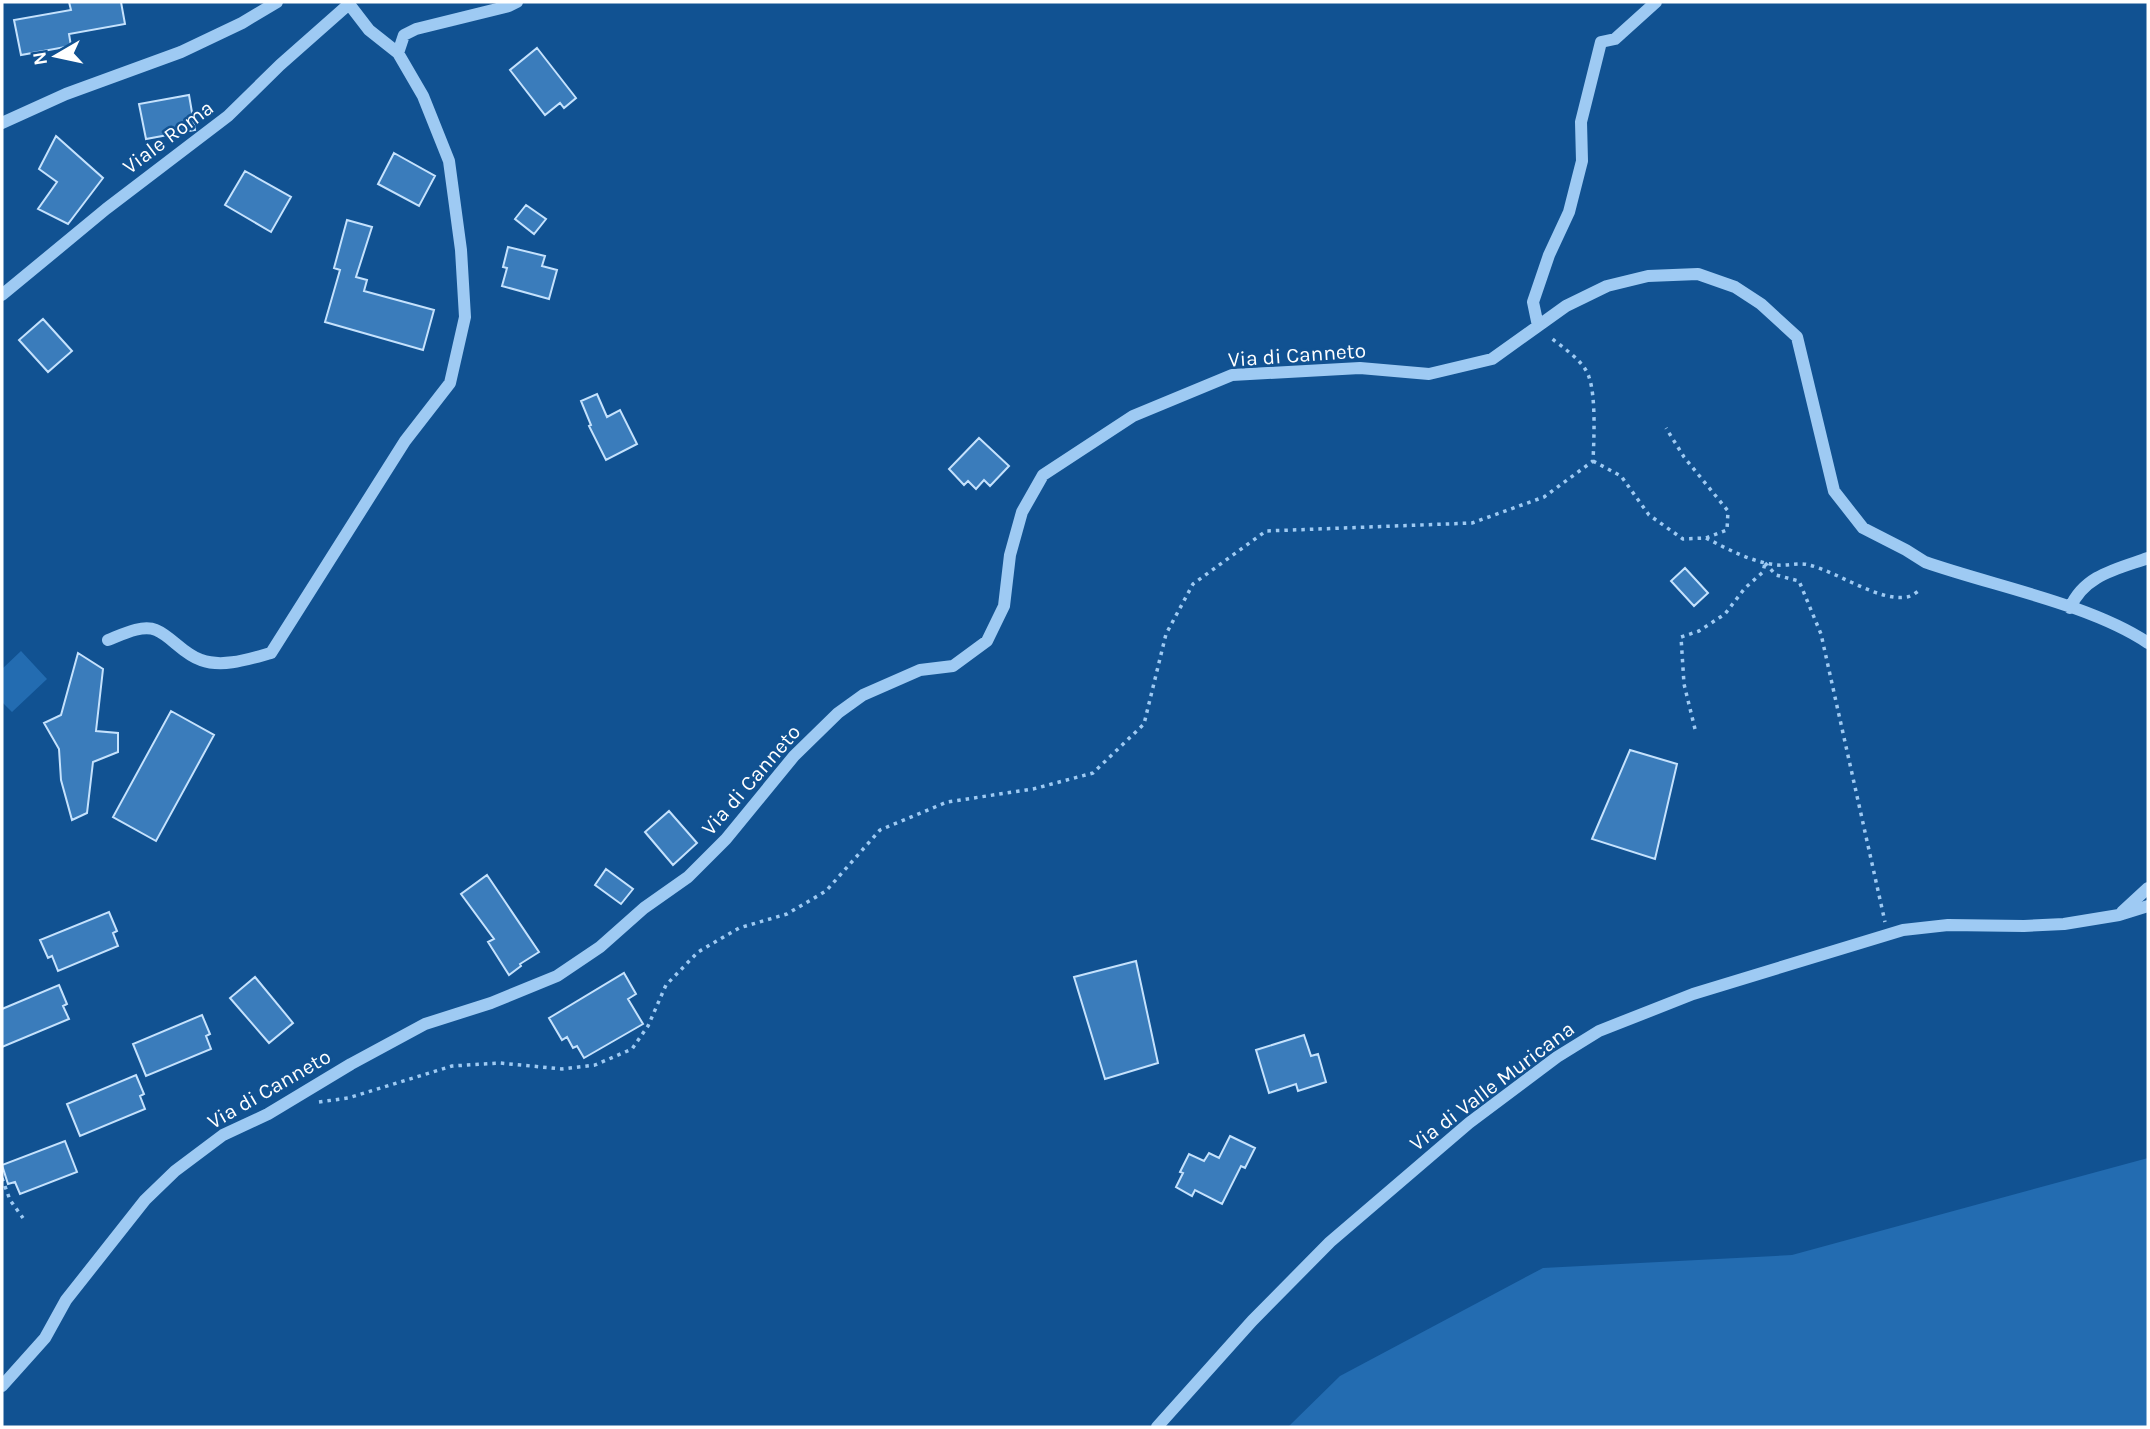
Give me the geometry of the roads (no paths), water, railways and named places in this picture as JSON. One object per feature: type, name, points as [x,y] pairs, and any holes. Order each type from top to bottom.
[{"type":"street","points":[[2,123],[66,94],[181,52],[242,23],[277,2]]},
{"type":"street","points":[[398,53],[404,35],[416,29],[517,2]]},
{"type":"street","points":[[1538,326],[1533,302],[1549,255],[1569,212],[1582,161],[1581,122],[1601,42],[1615,39],[1656,2]]},
{"type":"street","points":[[108,640],[138,629],[155,629],[203,661],[235,663],[271,653],[405,441],[450,383],[465,317],[461,250],[449,161],[423,96],[398,53],[369,30],[349,3]]},
{"type":"street","name":"Viale Roma","points":[[2,295],[106,209],[228,116],[349,3]]},
{"type":"street","name":"Via di Canneto","points":[[2,1386],[45,1338],[66,1300],[145,1200],[175,1171],[223,1135],[286,1104],[351,1064],[425,1024],[491,1003],[546,980],[600,947],[644,908],[688,877],[726,839],[794,756],[838,713],[863,695],[920,670],[953,666],[987,641],[1004,606],[1010,555],[1022,512],[1043,475],[1133,416],[1232,375],[1360,368],[1429,374],[1492,359],[1566,306],[1607,286],[1648,276],[1698,274],[1735,287],[1761,304],[1797,337],[1834,491],[1863,528],[1925,562],[2070,608],[2120,628],[2148,643]]},
{"type":"street","points":[[2070,608],[2082,587],[2094,578],[2148,558]]},
{"type":"street","points":[[2119,915],[2148,888]]},
{"type":"street","name":"Via di Valle Muricana","points":[[1157,1427],[1252,1321],[1316,1255],[1469,1123],[1557,1057],[1599,1031],[1643,1012],[1888,934],[1933,926],[2064,924],[2119,915],[2148,906]]}]
